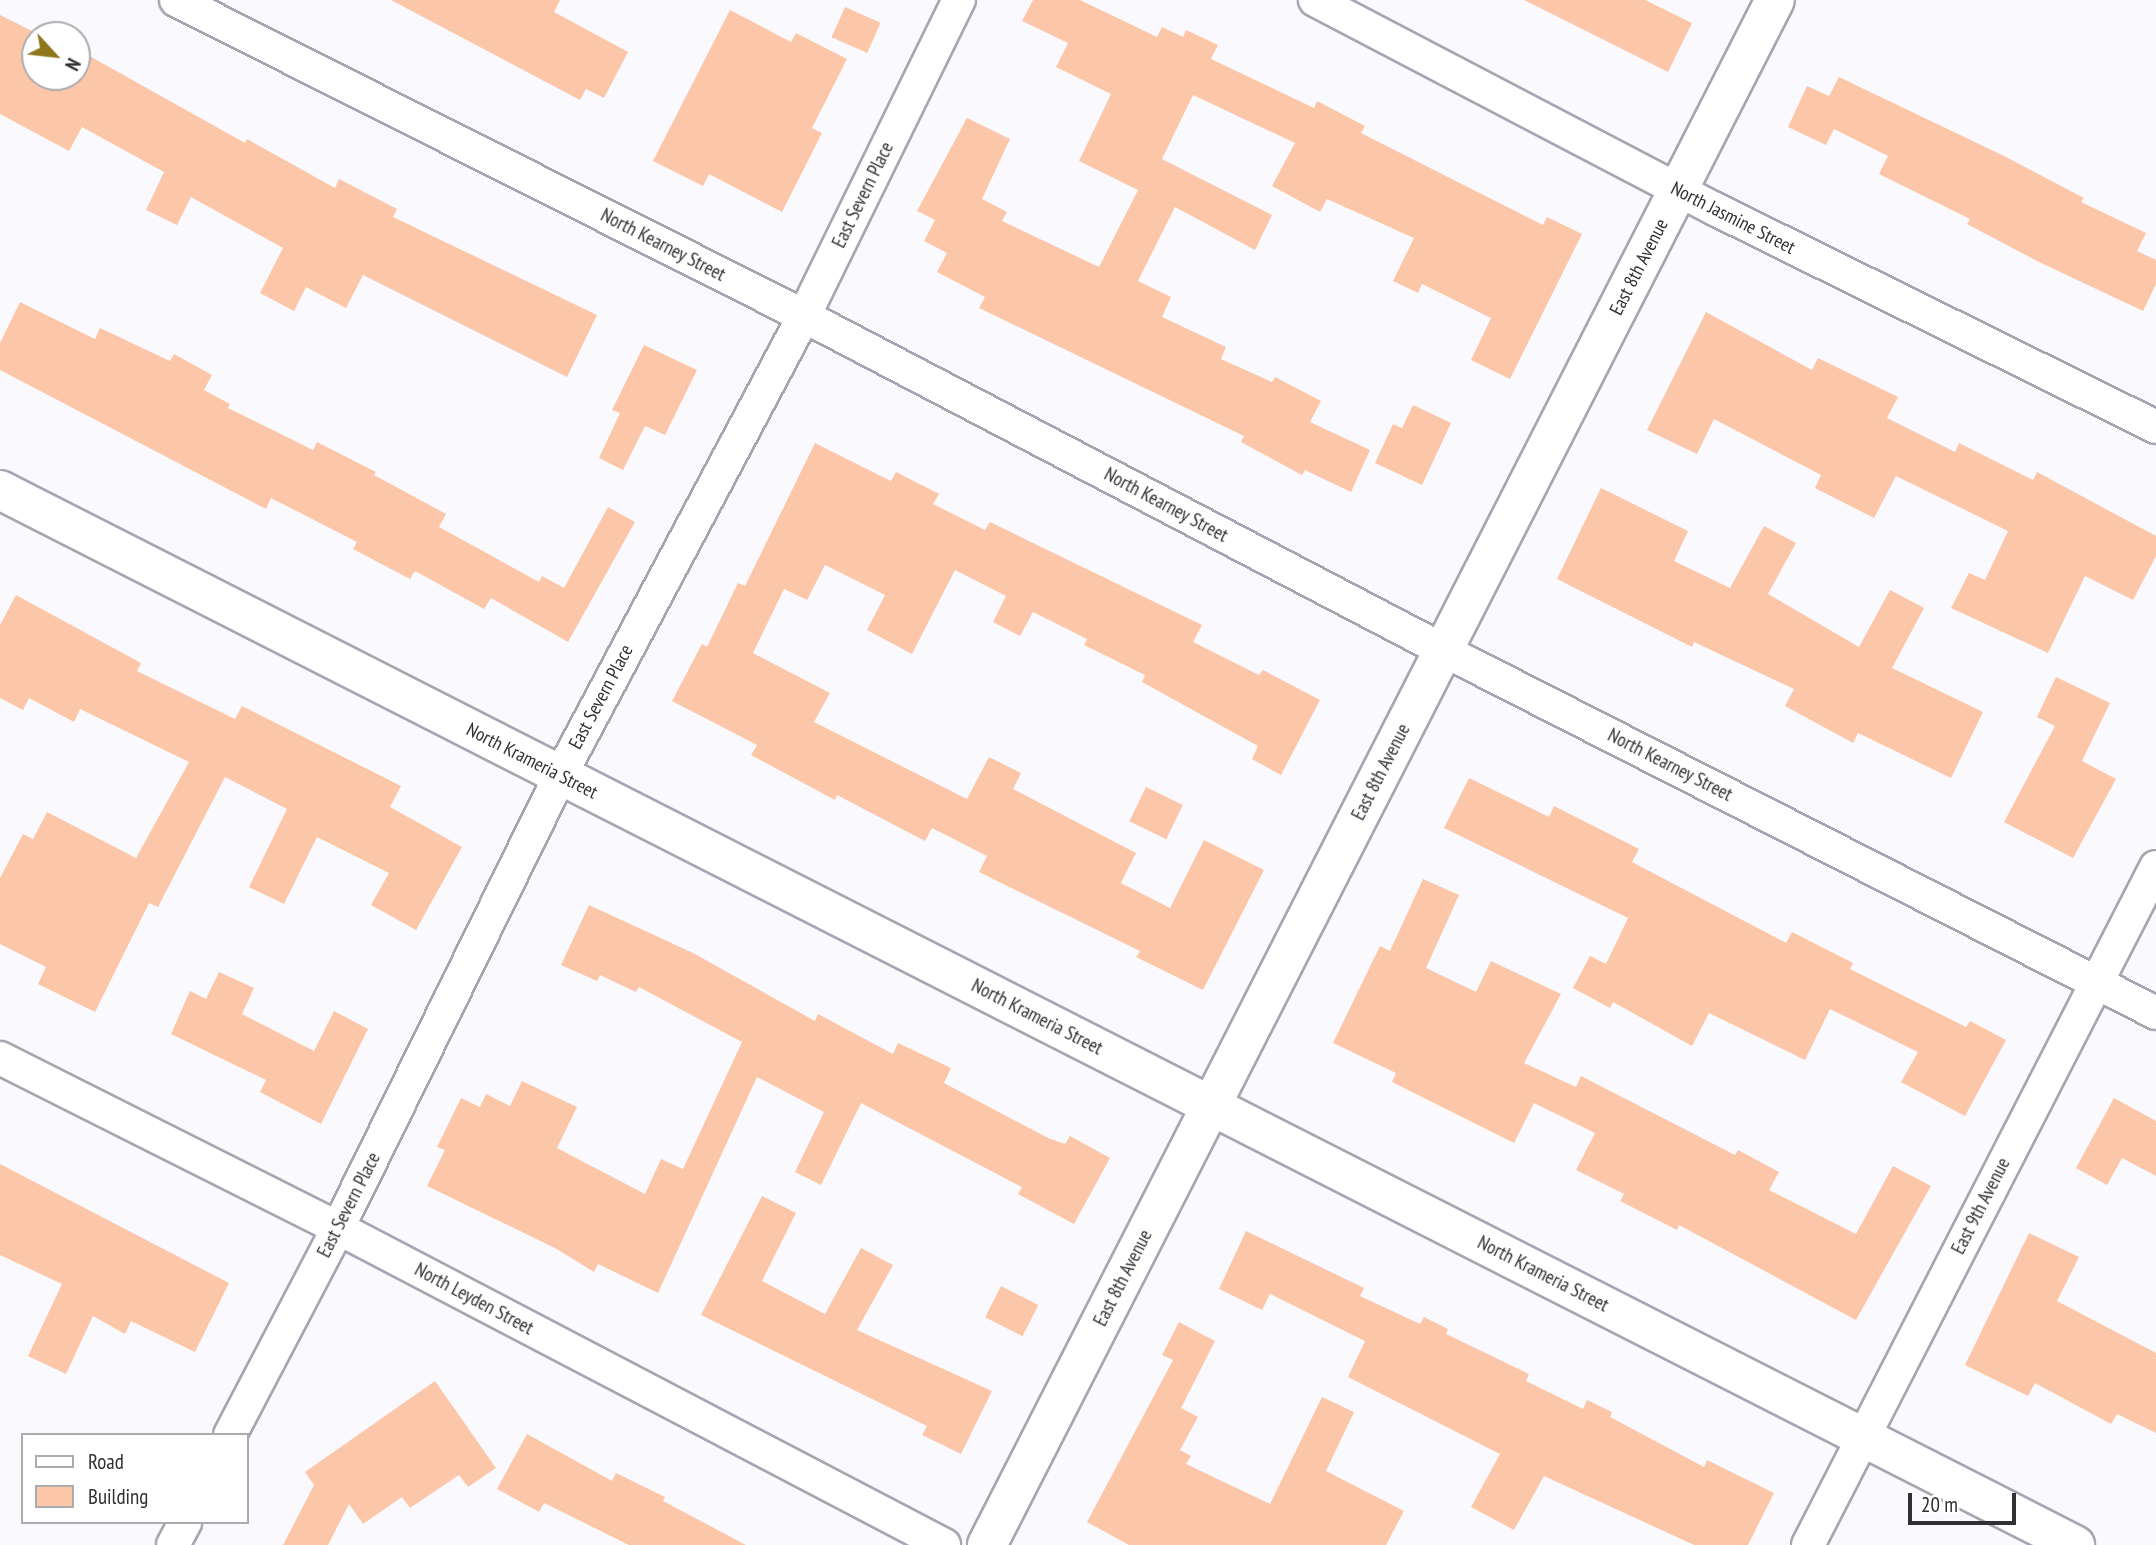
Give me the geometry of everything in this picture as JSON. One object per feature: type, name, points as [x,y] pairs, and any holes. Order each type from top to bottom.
[{"type":"street","name":"North Kearney Street","points":[[176,0],[804,316],[1443,650],[2156,1013]]},
{"type":"street","name":"East Severn Place","points":[[231,1433],[338,1228],[560,776],[804,316],[959,0]]},
{"type":"street","name":"North Jasmine Street","points":[[1315,0],[1678,190],[2156,427]]},
{"type":"street","name":"East 8th Avenue","points":[[987,1545],[1775,0]]},
{"type":"street","name":"North Krameria Street","points":[[0,490],[2075,1545]]},
{"type":"street","name":"East 9th Avenue","points":[[1808,1545],[1861,1436],[2156,867]]},
{"type":"street","name":"North Leyden Street","points":[[0,1058],[338,1228],[944,1545]]},
{"type":"street","points":[[173,1545],[184,1524]]},
{"type":"building","points":[[391,0],[560,0],[554,12],[628,52],[604,98],[586,89],[580,100]]},
{"type":"building","points":[[1033,0],[1080,0],[1157,37],[1162,27],[1183,37],[1186,30],[1218,45],[1211,59],[1314,108],[1317,101],[1365,126],[1361,133],[1543,225],[1547,217],[1582,234],[1510,379],[1471,360],[1491,318],[1422,284],[1418,293],[1393,281],[1414,238],[1327,199],[1320,212],[1272,186],[1295,143],[1193,95],[1162,159],[1272,215],[1255,250],[1175,207],[1138,281],[1171,297],[1162,317],[1226,347],[1221,359],[1272,382],[1275,377],[1321,401],[1310,422],[1370,450],[1351,492],[1305,470],[1302,475],[1241,442],[1244,436],[979,308],[985,297],[937,272],[947,253],[924,241],[935,220],[917,211],[967,118],[1010,139],[982,199],[1007,212],[1002,221],[1099,267],[1138,190],[1079,161],[1111,94],[1056,67],[1068,43],[1022,21]]},
{"type":"building","points":[[1524,0],[1645,0],[1692,23],[1668,72]]},
{"type":"building","points":[[845,7],[881,23],[867,53],[832,37]]},
{"type":"building","points":[[730,10],[791,42],[796,33],[847,59],[812,128],[822,133],[782,212],[709,174],[703,186],[653,161]]},
{"type":"building","points":[[0,15],[21,26],[21,91],[91,91],[91,57],[245,143],[247,139],[335,188],[339,179],[397,209],[393,217],[597,315],[567,377],[363,275],[346,308],[306,287],[294,311],[260,293],[283,248],[191,197],[177,225],[146,210],[164,172],[82,127],[69,151],[0,114]]},
{"type":"building","points":[[1839,77],[2004,156],[2084,198],[2081,202],[2146,233],[2137,251],[2156,260],[2156,284],[2143,311],[2039,262],[1967,224],[1970,219],[1879,174],[1888,156],[1834,129],[1826,145],[1788,127],[1807,86],[1829,96]]},
{"type":"building","points":[[20,302],[95,339],[100,328],[170,361],[174,354],[212,375],[204,390],[230,404],[228,408],[313,450],[317,442],[376,472],[374,475],[446,514],[439,527],[539,582],[542,576],[564,588],[608,507],[635,522],[568,642],[491,598],[484,609],[415,571],[410,579],[353,549],[357,542],[271,498],[266,509],[0,370],[0,343]]},
{"type":"building","points":[[1706,312],[1812,370],[1818,358],[1898,397],[1887,418],[1955,452],[1959,443],[2033,480],[2037,472],[2156,536],[2156,556],[2133,600],[2085,576],[2048,653],[1951,608],[1969,573],[1985,580],[2008,531],[1896,476],[1874,518],[1815,488],[1821,475],[1714,419],[1697,454],[1647,430]]},
{"type":"building","points":[[644,345],[697,370],[665,435],[645,426],[623,470],[599,458],[620,413],[612,410]]},
{"type":"building","points":[[1413,405],[1451,423],[1422,485],[1375,463],[1393,424],[1402,428]]},
{"type":"building","points":[[815,443],[891,481],[896,472],[939,494],[933,504],[985,530],[990,522],[1202,625],[1193,642],[1259,675],[1263,670],[1320,700],[1281,775],[1252,759],[1258,746],[1142,682],[1145,675],[1084,645],[1087,639],[1033,612],[1020,636],[993,622],[1006,596],[955,570],[912,654],[867,630],[885,595],[825,565],[807,600],[784,589],[753,653],[830,693],[814,722],[967,799],[989,757],[1021,773],[1013,789],[1136,853],[1121,883],[1170,908],[1204,840],[1264,870],[1203,990],[1136,957],[1140,951],[979,872],[987,856],[932,828],[925,841],[837,795],[835,800],[751,755],[757,745],[672,701],[702,644],[707,647],[738,583],[745,586]]},
{"type":"building","points":[[1601,488],[1688,531],[1674,561],[1730,588],[1764,526],[1796,543],[1768,594],[1859,647],[1890,590],[1924,608],[1892,668],[1983,712],[1951,778],[1858,733],[1853,743],[1785,706],[1794,689],[1694,642],[1692,647],[1557,579]]},
{"type":"building","points":[[16,595],[141,663],[137,671],[235,719],[242,706],[401,786],[390,807],[462,847],[416,930],[371,905],[389,873],[317,837],[284,904],[249,887],[287,809],[225,777],[158,907],[149,903],[95,1012],[38,984],[46,967],[0,944],[0,878],[23,834],[33,839],[47,812],[136,858],[189,762],[80,709],[74,722],[29,698],[23,710],[0,698],[0,625]]},
{"type":"building","points":[[2056,677],[2110,703],[2082,761],[2116,779],[2073,858],[2004,822],[2055,726],[2037,717]]},
{"type":"building","points":[[1469,778],[1549,817],[1554,806],[1639,849],[1632,862],[1786,943],[1792,932],[1853,963],[1850,969],[1966,1027],[1970,1021],[2006,1040],[1965,1116],[1901,1082],[1918,1052],[1830,1009],[1805,1060],[1709,1013],[1692,1046],[1613,1002],[1610,1008],[1573,988],[1590,956],[1606,964],[1628,918],[1444,828]]},
{"type":"building","points":[[1146,787],[1183,805],[1166,839],[1129,821]]},
{"type":"building","points":[[1423,879],[1459,895],[1426,968],[1476,992],[1491,961],[1561,994],[1524,1063],[1576,1087],[1581,1076],[1735,1155],[1738,1150],[1779,1172],[1769,1190],[1856,1234],[1893,1166],[1931,1186],[1856,1320],[1679,1225],[1677,1230],[1620,1201],[1624,1194],[1576,1170],[1595,1133],[1534,1103],[1514,1143],[1392,1082],[1396,1073],[1333,1043],[1380,946],[1390,951]]},
{"type":"building","points":[[589,905],[693,953],[815,1021],[818,1014],[893,1054],[898,1043],[951,1068],[944,1083],[1048,1138],[1065,1144],[1070,1136],[1110,1158],[1074,1224],[1018,1194],[1022,1187],[861,1103],[821,1185],[795,1172],[824,1112],[757,1077],[658,1293],[598,1264],[594,1272],[555,1248],[427,1186],[445,1150],[437,1147],[461,1098],[480,1107],[486,1094],[510,1106],[522,1081],[577,1107],[557,1148],[645,1194],[661,1159],[683,1169],[742,1042],[639,987],[636,992],[600,975],[597,981],[561,965]]},
{"type":"building","points":[[219,972],[254,988],[242,1014],[314,1051],[334,1011],[368,1029],[321,1124],[260,1092],[266,1080],[171,1034],[190,991],[206,999]]},
{"type":"building","points":[[2114,1098],[2156,1121],[2156,1176],[2122,1158],[2107,1185],[2076,1168]]},
{"type":"building","points":[[0,1164],[229,1283],[195,1352],[131,1321],[125,1334],[93,1316],[66,1374],[28,1356],[62,1284],[0,1255]]},
{"type":"building","points":[[762,1196],[796,1213],[762,1281],[825,1314],[861,1248],[893,1265],[857,1330],[992,1391],[961,1454],[922,1435],[927,1426],[701,1315]]},
{"type":"building","points":[[1246,1231],[1364,1288],[1360,1296],[1420,1324],[1424,1317],[1448,1329],[1446,1334],[1529,1374],[1526,1381],[1583,1409],[1587,1400],[1612,1412],[1610,1417],[1704,1467],[1707,1460],[1774,1493],[1748,1545],[1694,1545],[1544,1476],[1514,1530],[1471,1507],[1500,1454],[1348,1377],[1365,1341],[1270,1294],[1262,1310],[1219,1289]]},
{"type":"building","points":[[2029,1233],[2079,1257],[2057,1301],[2156,1353],[2156,1433],[2117,1414],[2111,1424],[2035,1383],[2028,1396],[1965,1365]]},
{"type":"building","points":[[1001,1286],[1038,1305],[1023,1336],[985,1317]]},
{"type":"building","points":[[1179,1322],[1215,1341],[1181,1408],[1198,1417],[1180,1450],[1191,1456],[1186,1464],[1270,1504],[1322,1397],[1354,1412],[1326,1471],[1404,1511],[1386,1545],[1129,1545],[1087,1522],[1173,1360],[1162,1355]]},
{"type":"building","points":[[435,1381],[496,1468],[468,1487],[459,1475],[410,1508],[402,1497],[363,1524],[349,1504],[328,1545],[283,1545],[314,1485],[305,1472]]},
{"type":"building","points":[[527,1434],[612,1481],[616,1473],[665,1497],[663,1501],[746,1545],[629,1545],[544,1503],[539,1512],[497,1489]]}]
